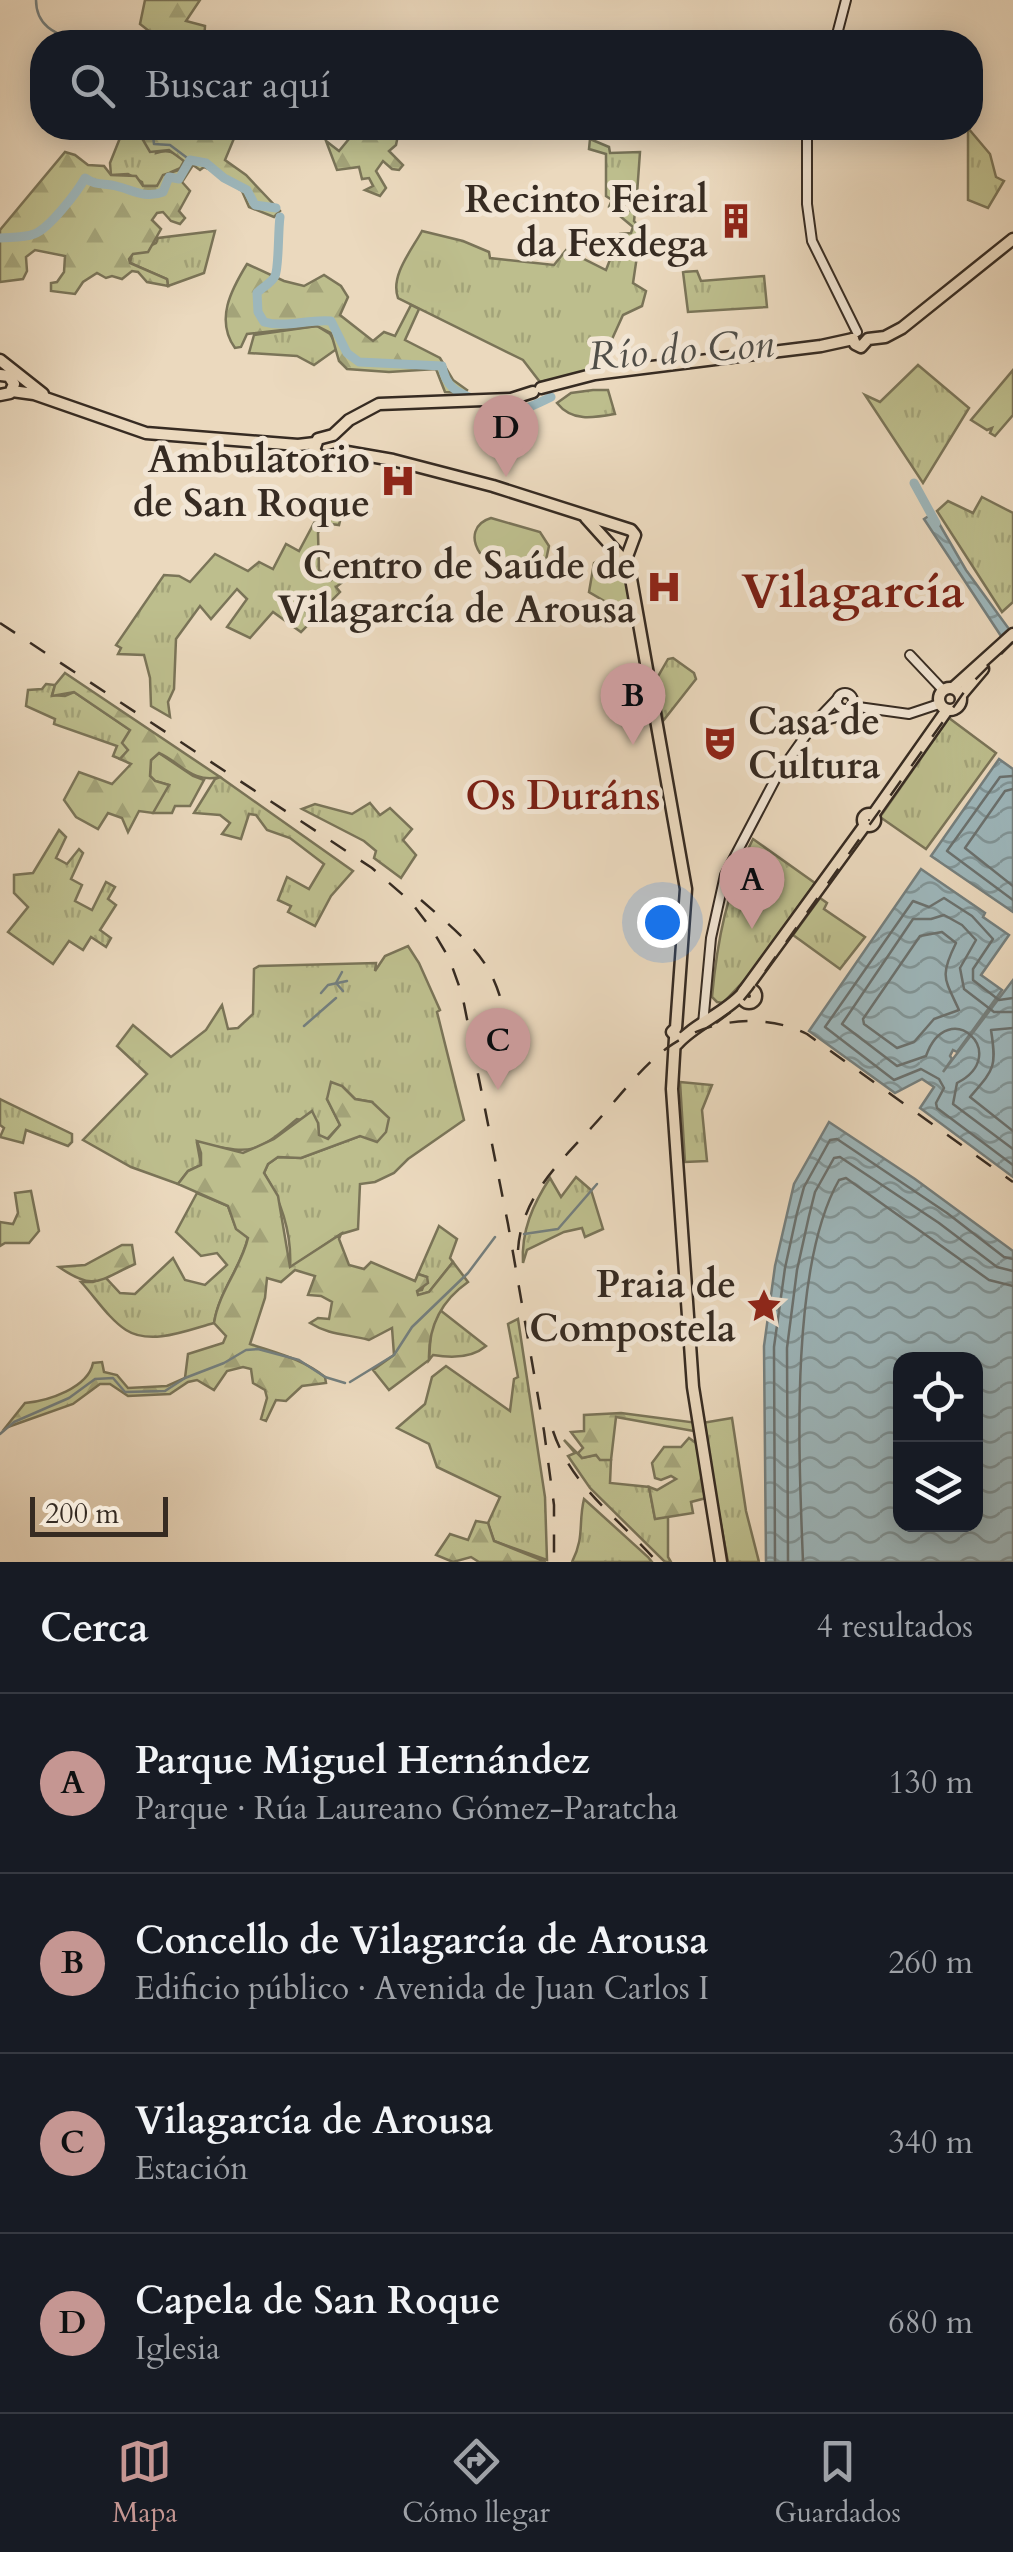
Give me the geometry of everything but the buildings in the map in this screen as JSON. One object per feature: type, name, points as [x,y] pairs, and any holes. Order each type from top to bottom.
[{"type":"main road","points":[[329,446],[349,420],[380,404],[519,398],[595,374],[821,346],[859,337],[884,337],[902,328],[1013,239]]},
{"type":"main road","points":[[5,379],[34,394],[146,433],[329,446],[420,467],[581,514],[633,531],[635,536],[625,562]]},
{"type":"main road","points":[[5,379],[51,400]]},
{"type":"main road","points":[[581,514],[625,562],[634,589],[682,864],[686,902],[672,1089],[692,1377],[722,1562]]},
{"type":"main road","points":[[943,707],[938,696],[952,691],[1013,637]]},
{"type":"main road","points":[[943,707],[958,707],[952,691]]},
{"type":"main road","points":[[679,1034],[703,1024],[748,992],[943,707]]},
{"type":"street","points":[[838,30],[846,0]]},
{"type":"street","points":[[806,140],[812,242],[859,337]]},
{"type":"street","points":[[0,405],[5,379]]},
{"type":"street","points":[[910,655],[952,691]]},
{"type":"street","points":[[703,1024],[711,938],[725,875],[787,762],[844,694],[850,696],[848,710]]},
{"type":"street","points":[[819,720],[848,710],[910,714],[943,707]]},
{"type":"green space","points":[[145,0],[200,0],[186,21],[205,26],[205,30],[148,30],[140,24]]},
{"type":"green space","points":[[119,140],[158,140],[156,153],[174,153],[184,161],[183,167],[171,172],[157,186],[143,186],[128,174],[111,175],[110,163]]},
{"type":"green space","points":[[143,140],[233,140],[225,160],[246,175],[280,211],[274,217],[249,207],[242,191],[209,169],[200,170],[193,165],[182,182],[190,191],[179,211],[185,218],[180,224],[163,212],[157,213],[152,220],[161,229],[148,252],[133,254],[129,259],[130,263],[167,279],[168,286],[147,282],[132,271],[122,279],[97,273],[83,282],[75,294],[51,291],[51,283],[57,282],[64,272],[65,256],[35,250],[26,257],[23,279],[0,282],[0,230],[65,152],[88,165],[104,166],[111,175],[136,176],[143,186],[157,186],[163,175],[179,170],[184,161],[169,150],[150,152]]},
{"type":"green space","points":[[348,140],[397,140],[389,151],[403,165],[399,170],[392,169],[383,161],[376,171],[386,188],[380,196],[365,190],[373,186],[369,178],[362,179],[359,167],[337,170],[326,141],[339,151]]},
{"type":"green space","points":[[592,140],[609,147],[610,153],[640,152],[637,194],[627,196],[623,209],[635,212],[634,221],[641,229],[633,283],[646,291],[642,306],[623,315],[598,370],[540,382],[523,360],[398,298],[399,272],[422,231],[463,241],[489,252],[490,258],[554,265],[566,250],[606,270],[620,234],[631,233],[633,227],[609,207],[612,200],[606,196],[606,154],[589,149]]},
{"type":"green space","points":[[968,140],[978,140],[990,154],[996,177],[1004,181],[988,208],[968,200]]},
{"type":"green space","points":[[215,231],[204,273],[168,286],[167,279],[130,263],[132,254],[156,243],[158,238]]},
{"type":"green space","points":[[247,264],[304,286],[324,275],[341,286],[348,297],[340,315],[373,341],[384,332],[395,336],[411,305],[419,309],[405,340],[440,358],[453,380],[467,390],[445,392],[436,369],[347,369],[339,361],[331,333],[317,326],[247,334],[241,347],[235,348],[226,316],[231,295]]},
{"type":"green space","points":[[697,271],[701,281],[764,276],[767,307],[688,312],[683,272]]},
{"type":"green space","points":[[317,326],[330,334],[338,348],[314,365],[297,356],[249,353],[254,335]]},
{"type":"green space","points":[[918,365],[969,408],[923,483],[865,395],[880,402]]},
{"type":"green space","points":[[1013,370],[1013,415],[995,436],[990,433],[992,428],[987,430],[971,420]]},
{"type":"green space","points":[[608,390],[615,414],[576,416],[557,403],[571,393]]},
{"type":"green space","points":[[982,497],[1013,513],[1013,602],[1002,612],[937,511],[948,501],[973,513]]},
{"type":"green space","points":[[322,508],[340,521],[339,525],[323,523],[318,533],[319,570],[331,580],[335,576],[344,581],[336,587],[340,592],[301,632],[273,612],[250,638],[227,627],[247,599],[237,589],[211,619],[200,606],[176,639],[174,689],[168,702],[170,717],[151,706],[144,655],[118,654],[121,648],[116,645],[164,575],[190,582],[215,554],[248,571],[259,562],[273,569],[286,544],[299,551]]},
{"type":"green space","points":[[491,518],[540,532],[549,546],[546,560],[530,568],[480,553],[475,532]]},
{"type":"green space","points":[[597,561],[604,562],[619,578],[626,574],[633,611],[623,612],[589,592]]},
{"type":"green space","points":[[673,658],[694,673],[696,679],[663,721],[656,680],[668,659]]},
{"type":"green space","points":[[65,673],[220,777],[202,778],[159,753],[151,760],[150,776],[169,785],[153,813],[139,811],[128,832],[122,818],[108,813],[98,829],[76,817],[64,800],[79,772],[112,784],[131,764],[120,759],[128,750],[122,743],[130,730],[74,692],[52,696]]},
{"type":"green space","points":[[46,684],[55,685],[52,695],[74,692],[130,730],[129,750],[120,759],[113,756],[117,746],[54,724],[55,719],[26,706],[28,690],[42,689]]},
{"type":"green space","points":[[949,718],[996,753],[926,849],[880,817]]},
{"type":"green space","points":[[159,753],[204,780],[190,806],[175,806],[172,813],[153,813],[169,785],[150,776],[151,760]]},
{"type":"green space","points":[[220,777],[353,871],[331,896],[315,926],[288,912],[291,906],[278,900],[287,877],[309,889],[324,864],[290,838],[267,830],[256,815],[249,814],[241,839],[222,834],[230,823],[220,815],[194,813]]},
{"type":"green space","points":[[370,803],[380,815],[390,808],[412,829],[403,840],[416,855],[401,878],[374,858],[376,851],[364,841],[302,809],[315,804],[352,814]]},
{"type":"green space","points":[[59,830],[66,837],[56,858],[67,864],[79,849],[83,853],[71,879],[82,885],[75,901],[92,910],[106,882],[115,887],[108,899],[116,905],[100,930],[111,938],[106,947],[91,937],[83,950],[69,941],[53,964],[8,932],[28,907],[14,893],[14,875],[33,873]]},
{"type":"green space","points":[[753,839],[815,883],[754,970],[723,1003],[717,1002],[712,997],[725,916]]},
{"type":"green space","points":[[820,898],[827,903],[824,909],[865,937],[840,969],[793,935]]},
{"type":"green space","points":[[408,946],[440,1010],[437,1012],[464,1120],[394,1173],[360,1184],[358,1229],[341,1234],[290,1268],[284,1218],[264,1173],[278,1157],[301,1158],[360,1136],[372,1102],[355,1099],[342,1086],[327,1099],[340,1125],[327,1139],[319,1136],[318,1123],[297,1119],[251,1149],[197,1143],[201,1165],[188,1171],[178,1184],[131,1167],[83,1140],[147,1074],[117,1046],[133,1025],[171,1057],[206,1030],[222,1005],[228,1029],[238,1028],[253,1014],[254,969],[259,966],[376,963],[375,971],[385,956]]},
{"type":"green space","points":[[331,1082],[342,1086],[355,1099],[372,1102],[389,1118],[386,1132],[377,1142],[360,1136],[301,1158],[278,1157],[268,1164],[264,1173],[278,1196],[290,1267],[341,1234],[339,1239],[349,1265],[364,1269],[371,1262],[415,1281],[418,1274],[427,1277],[428,1283],[417,1291],[418,1295],[429,1292],[453,1262],[468,1282],[438,1316],[429,1360],[389,1390],[373,1370],[394,1355],[392,1328],[369,1340],[310,1323],[318,1318],[329,1319],[332,1302],[308,1295],[315,1276],[295,1270],[281,1282],[267,1278],[265,1298],[250,1344],[308,1366],[325,1377],[326,1383],[302,1386],[286,1401],[276,1400],[266,1421],[261,1419],[267,1398],[265,1390],[253,1383],[251,1369],[243,1367],[227,1371],[214,1390],[197,1380],[170,1394],[128,1396],[110,1384],[100,1384],[73,1404],[5,1428],[25,1403],[55,1396],[84,1380],[93,1363],[102,1362],[104,1372],[117,1375],[128,1388],[167,1386],[185,1378],[188,1354],[223,1343],[226,1336],[214,1323],[248,1238],[236,1229],[228,1206],[178,1184],[188,1171],[201,1165],[197,1141],[243,1153],[274,1139],[312,1111],[319,1135],[328,1139],[340,1125],[327,1099]]},
{"type":"green space","points":[[680,1082],[712,1085],[702,1110],[707,1161],[685,1162]]},
{"type":"green space","points":[[0,1099],[72,1134],[72,1142],[68,1146],[26,1130],[23,1143],[0,1137],[4,1128],[0,1125]]},
{"type":"green space","points":[[576,1177],[591,1190],[603,1229],[585,1237],[582,1228],[564,1232],[527,1250],[523,1263],[526,1229],[550,1178],[561,1197]]},
{"type":"green space","points":[[31,1191],[39,1231],[29,1243],[0,1246],[0,1222],[13,1224],[18,1213],[15,1193]]},
{"type":"green space","points":[[197,1193],[228,1206],[236,1228],[248,1237],[214,1323],[158,1337],[136,1335],[108,1314],[81,1282],[105,1277],[120,1293],[135,1294],[173,1258],[185,1280],[205,1285],[227,1265],[217,1253],[201,1256],[176,1232]]},
{"type":"green space","points":[[439,1226],[457,1239],[450,1258],[453,1262],[429,1292],[417,1296],[427,1277],[418,1274]]},
{"type":"green space","points":[[122,1245],[132,1245],[135,1264],[105,1279],[81,1279],[59,1267],[85,1265]]},
{"type":"green space","points":[[440,1310],[486,1346],[468,1355],[433,1355],[429,1360],[431,1330]]},
{"type":"green space","points":[[518,1319],[545,1497],[547,1560],[494,1541],[488,1523],[500,1497],[437,1467],[429,1444],[397,1428],[425,1404],[432,1377],[446,1366],[510,1411],[514,1379],[518,1377],[508,1324]]},
{"type":"green space","points":[[621,1413],[698,1423],[699,1432],[616,1417],[611,1460],[600,1460],[596,1455],[582,1458],[578,1453],[583,1448],[571,1432],[584,1431],[584,1415]]},
{"type":"green space","points":[[732,1418],[746,1511],[759,1562],[728,1562],[702,1423]]},
{"type":"green space","points":[[689,1438],[696,1443],[706,1498],[691,1502],[693,1513],[655,1519],[649,1487],[657,1490],[676,1479],[655,1478],[652,1463],[664,1447],[681,1447]]},
{"type":"green space","points":[[564,1440],[582,1458],[595,1455],[611,1460],[610,1483],[649,1487],[655,1518],[668,1516],[671,1562],[665,1562],[590,1488],[568,1456],[575,1453]]},
{"type":"green space","points":[[584,1499],[652,1562],[572,1562],[579,1545]]},
{"type":"green space","points":[[476,1521],[488,1523],[494,1541],[546,1562],[479,1562],[471,1557],[453,1562],[436,1555],[450,1534],[468,1540]]},
{"type":"water","points":[[933,513],[966,570],[1009,629],[1001,636],[924,519]]},
{"type":"water","points":[[999,759],[1013,769],[1013,912],[931,856]]},
{"type":"water","points":[[921,869],[985,913],[983,917],[1009,935],[981,975],[1002,990],[957,1052],[953,1050],[943,1072],[1013,980],[1013,1177],[920,1108],[934,1087],[922,1079],[895,1093],[809,1031]]},
{"type":"water","points":[[829,1122],[1013,1251],[1013,1562],[766,1562],[764,1346],[775,1266],[794,1184]]},
{"type":"waterway","points":[[36,0],[40,17],[53,30]]},
{"type":"waterway","points":[[154,140],[154,144],[170,145],[190,160]]},
{"type":"waterway","points":[[0,238],[40,231],[85,178],[157,194],[163,192],[169,177],[179,179],[190,160],[206,163],[247,190],[255,205],[276,208]]},
{"type":"waterway","name":"Río do Con","points":[[280,217],[275,276],[257,293],[258,312],[264,322],[331,321],[347,353],[359,362],[442,366],[453,388],[496,408],[520,410],[551,397]]},
{"type":"waterway","name":"Río do Con","points":[[914,483],[936,523]]},
{"type":"waterway","points":[[342,972],[336,983],[343,991]]},
{"type":"waterway","points":[[321,993],[328,985],[347,981]]},
{"type":"waterway","points":[[304,1026],[336,998]]},
{"type":"waterway","points":[[524,1234],[558,1229],[597,1184]]},
{"type":"waterway","points":[[350,1382],[394,1355],[412,1327],[468,1273],[495,1237]]},
{"type":"waterway","points":[[0,1434],[14,1422],[69,1398],[95,1379],[113,1378],[125,1392],[165,1391],[246,1350],[258,1349],[299,1360],[325,1377],[345,1383]]},
{"type":"railway","points":[[0,623],[372,868],[411,902],[449,958],[462,994],[544,1431],[554,1505],[554,1562]]},
{"type":"railway","points":[[716,1023],[739,1006],[752,990],[967,688],[1013,642]]},
{"type":"railway","points":[[421,900],[462,937],[487,967],[502,1003],[513,1057]]},
{"type":"railway","points":[[518,1250],[526,1214],[544,1182],[637,1075],[683,1038],[736,1022],[772,1023],[807,1034],[1013,1182]]},
{"type":"railway","points":[[553,1431],[584,1486],[657,1562]]},
{"type":"place","name":"Recinto Feiral da Fexdega","points":[[736,221]]},
{"type":"place","name":"Capela de San Roque","points":[[506,477]]},
{"type":"place","name":"Ambulatorio de San Roque","points":[[398,481]]},
{"type":"place","name":"Centro de Saúde de Vilagarcía de Arousa","points":[[664,587]]},
{"type":"place","name":"Casa de Cultura","points":[[720,743]]},
{"type":"place","name":"Concello de Vilagarcía de Arousa","points":[[633,745]]},
{"type":"place","name":"Parque Miguel Hernández","points":[[752,929]]},
{"type":"place","name":"Vilagarcía de Arousa","points":[[498,1090]]},
{"type":"place","name":"Praia de Compostela","points":[[764,1306]]},
{"type":"district","name":"Vilagarcía","points":[[853,590]]},
{"type":"district","name":"Os Duráns","points":[[563,795]]}]
